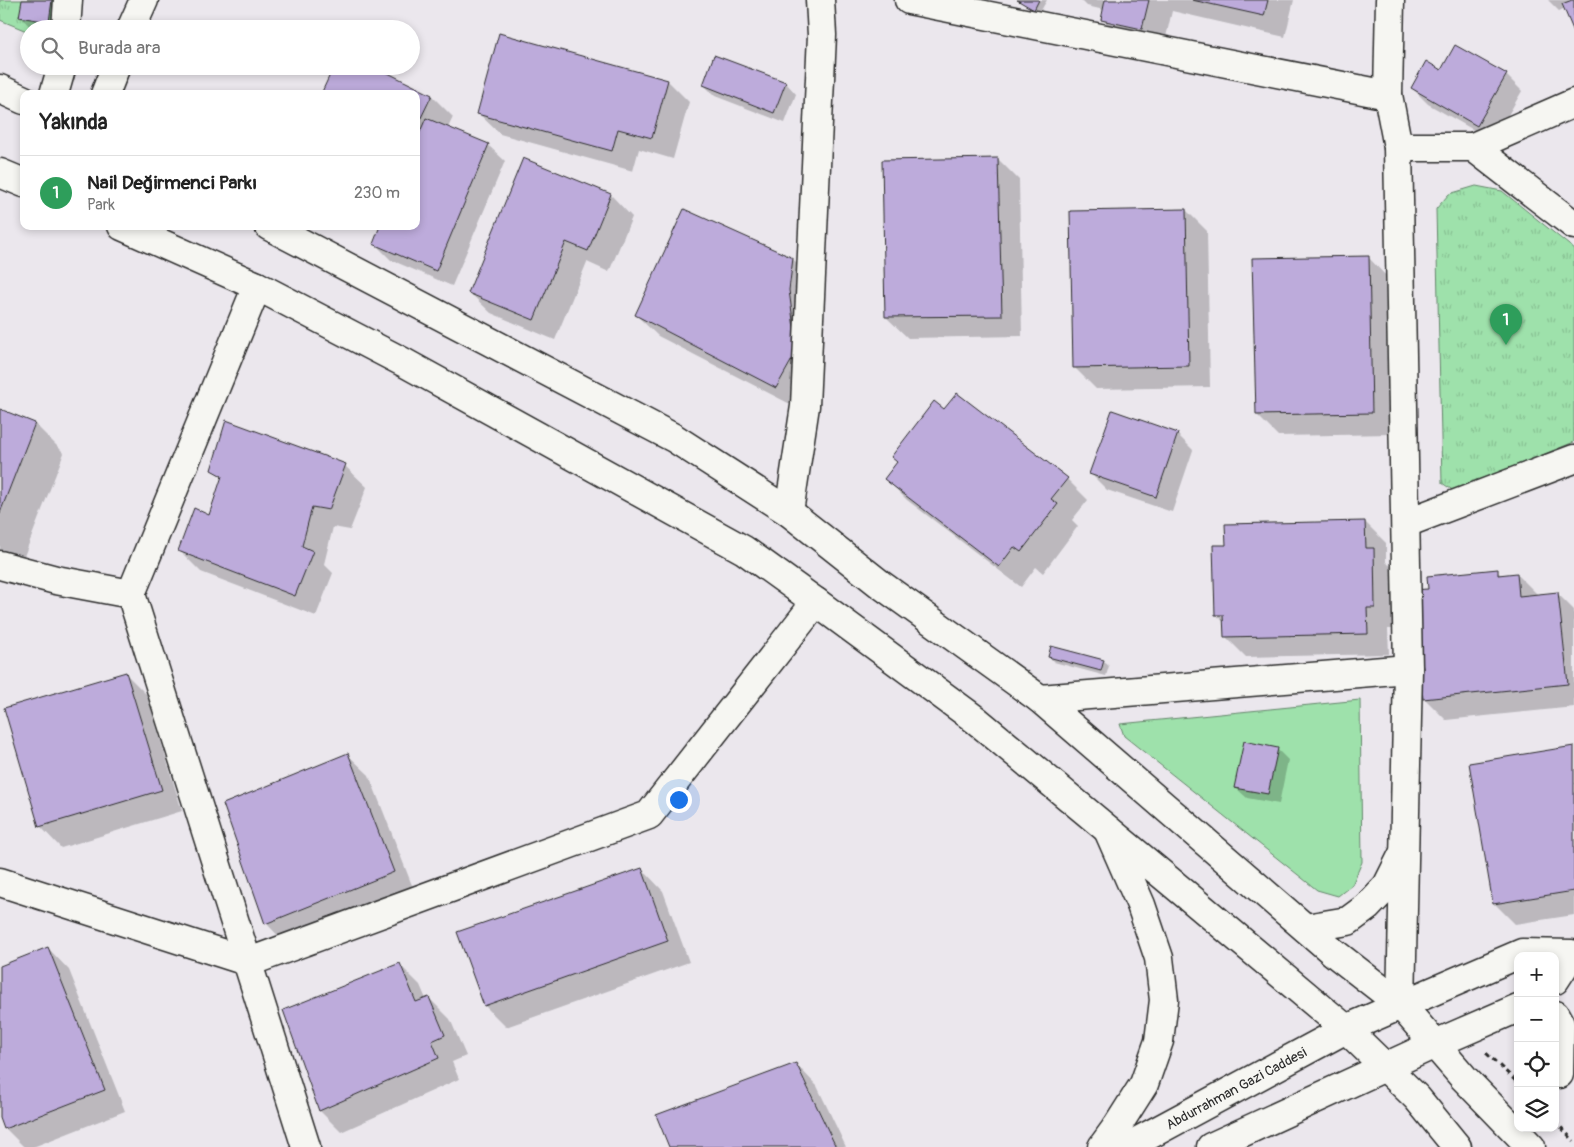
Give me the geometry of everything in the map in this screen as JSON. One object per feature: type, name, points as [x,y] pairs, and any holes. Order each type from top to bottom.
[{"type":"street","points":[[67,20],[68,0]]},
{"type":"street","points":[[135,20],[144,0]]},
{"type":"street","points":[[789,512],[804,406],[822,35],[820,0]]},
{"type":"street","points":[[912,0],[1388,95]]},
{"type":"street","points":[[1390,0],[1388,95],[1398,148],[1408,669],[1401,1005]]},
{"type":"street","points":[[55,90],[59,75]]},
{"type":"street","points":[[107,90],[112,75]]},
{"type":"street","points":[[0,90],[20,98]]},
{"type":"street","points":[[1398,148],[1473,147],[1574,103]]},
{"type":"street","points":[[1473,147],[1574,225]]},
{"type":"street","points":[[0,173],[20,181]]},
{"type":"street","points":[[131,230],[256,286],[405,364],[736,546],[816,602],[976,720],[1108,830],[1346,1030],[1417,1098],[1457,1147]]},
{"type":"street","points":[[277,230],[674,438],[789,512],[880,584],[1040,699],[1306,928],[1401,1005],[1464,1078],[1531,1147]]},
{"type":"street","points":[[256,286],[131,594],[306,1147]]},
{"type":"street","points":[[1406,523],[1574,459]]},
{"type":"street","points":[[0,565],[56,580],[131,594]]},
{"type":"street","points":[[0,882],[248,962],[649,815],[816,602]]},
{"type":"street","points":[[1040,699],[1408,669]]},
{"type":"street","points":[[1102,1147],[1144,1084],[1159,1041],[1164,1000],[1159,958],[1142,905],[1108,830]]},
{"type":"street","points":[[1306,928],[1348,922],[1367,907],[1386,886],[1404,851]]},
{"type":"street","name":"Abdurrahman Gazi Caddesi","points":[[1127,1147],[1346,1030],[1401,1005],[1522,953],[1573,954]]},
{"type":"street","points":[[1559,974],[1573,954]]},
{"type":"street","points":[[1211,1147],[1514,1010]]},
{"type":"street","points":[[1559,1022],[1559,1074]]},
{"type":"path","points":[[1559,1125],[1574,1141]]},
{"type":"green space","points":[[0,0],[56,0],[56,14],[53,20],[20,20],[20,28],[0,20]]},
{"type":"green space","points":[[1476,186],[1502,191],[1574,249],[1574,442],[1454,491],[1442,483],[1436,209],[1449,194]]},
{"type":"green space","points":[[1360,700],[1362,862],[1352,885],[1338,896],[1317,890],[1124,736],[1120,724]]},
{"type":"building","points":[[22,0],[52,0],[49,20],[19,17]]},
{"type":"building","points":[[1017,0],[1039,0],[1034,10]]},
{"type":"building","points":[[1105,0],[1149,0],[1142,29],[1101,20]]},
{"type":"building","points":[[1192,0],[1268,0],[1264,16]]},
{"type":"building","points":[[1574,0],[1574,32],[1562,4]]},
{"type":"building","points":[[499,33],[668,80],[652,138],[618,129],[612,151],[477,114]]},
{"type":"building","points":[[1455,45],[1507,74],[1477,126],[1411,88],[1426,61],[1441,70]]},
{"type":"building","points":[[714,55],[786,82],[774,113],[703,85]]},
{"type":"building","points":[[330,75],[392,75],[432,95],[420,120],[420,90],[323,90]]},
{"type":"building","points":[[426,118],[489,144],[436,271],[373,244],[378,230],[420,230],[420,132]]},
{"type":"building","points":[[523,158],[611,194],[588,251],[566,242],[534,320],[468,293]]},
{"type":"building","points":[[998,158],[1002,316],[885,317],[882,160]]},
{"type":"building","points":[[684,209],[793,258],[789,290],[795,336],[794,356],[776,388],[635,315]]},
{"type":"building","points":[[1186,209],[1189,366],[1073,368],[1070,211]]},
{"type":"building","points":[[1369,256],[1372,413],[1256,415],[1252,258]]},
{"type":"building","points":[[957,393],[1068,478],[1051,499],[1058,504],[1021,552],[1014,547],[999,567],[884,479],[897,462],[891,457],[934,401],[944,409]]},
{"type":"building","points":[[0,409],[35,423],[0,513]]},
{"type":"building","points":[[1112,410],[1178,433],[1156,497],[1089,474]]},
{"type":"building","points":[[226,420],[346,464],[329,510],[312,507],[302,546],[313,551],[295,596],[178,551],[194,508],[209,515],[222,476],[211,470]]},
{"type":"building","points":[[1365,521],[1366,548],[1374,548],[1375,608],[1367,608],[1368,634],[1224,637],[1223,615],[1215,615],[1213,545],[1226,545],[1225,524]]},
{"type":"building","points":[[1498,569],[1498,575],[1517,573],[1519,596],[1558,592],[1568,684],[1423,699],[1412,590],[1428,589],[1427,576]]},
{"type":"building","points":[[1051,646],[1104,660],[1101,671],[1048,657]]},
{"type":"building","points":[[126,672],[162,790],[39,827],[4,708]]},
{"type":"building","points":[[1244,741],[1278,748],[1268,794],[1234,788]]},
{"type":"building","points":[[1574,746],[1574,891],[1493,904],[1469,763]]},
{"type":"building","points":[[348,753],[394,872],[265,924],[223,804]]},
{"type":"building","points":[[642,868],[668,941],[484,1006],[457,932]]},
{"type":"building","points":[[48,947],[105,1090],[4,1129],[0,1118],[0,966]]},
{"type":"building","points":[[400,963],[416,1002],[429,997],[445,1035],[432,1041],[439,1058],[319,1111],[283,1010]]},
{"type":"building","points":[[796,1063],[836,1147],[669,1147],[656,1115]]},
{"type":"place","name":"Nail Değirmenci Parkı","points":[[1506,345]]}]
